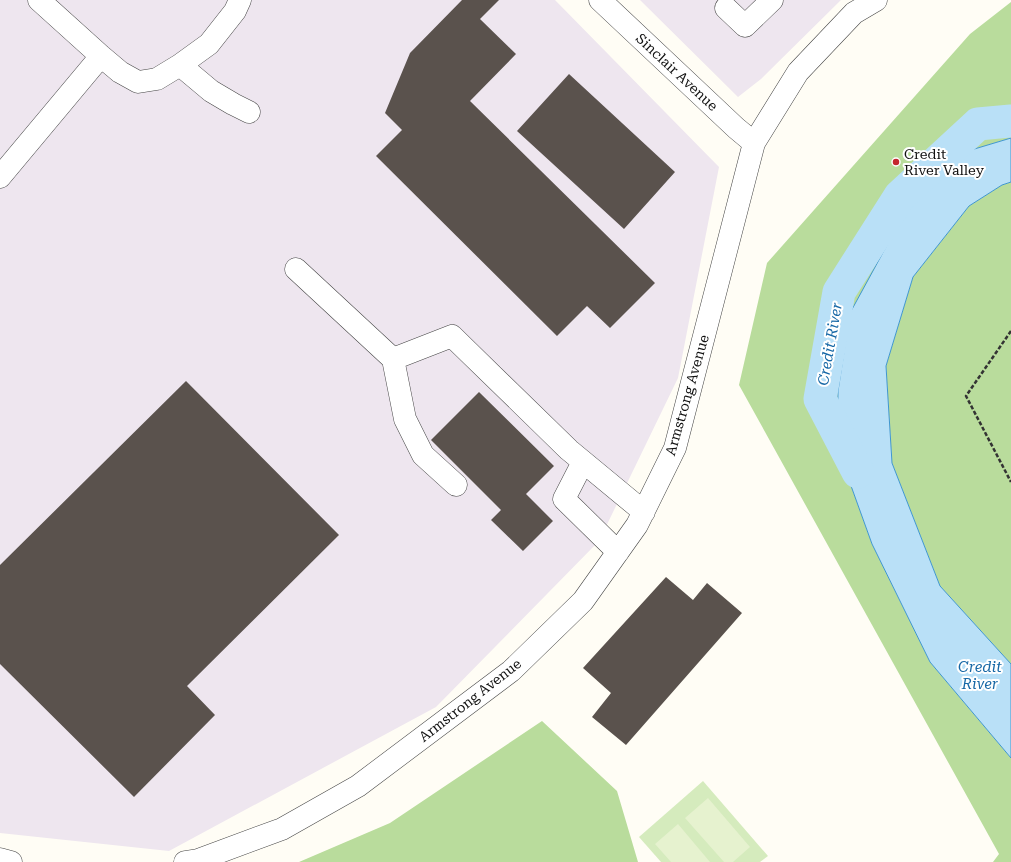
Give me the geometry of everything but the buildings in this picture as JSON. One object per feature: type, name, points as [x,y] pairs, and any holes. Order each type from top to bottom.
[{"type":"street","points":[[39,0],[100,56],[120,72],[138,82],[157,79],[180,65],[209,44],[235,11],[240,0]]},
{"type":"street","name":"Sinclair Avenue","points":[[600,0],[754,143]]},
{"type":"street","points":[[726,8],[744,26],[772,0]]},
{"type":"street","name":"Armstrong Avenue","points":[[185,862],[198,860],[282,829],[358,786],[511,671],[583,601],[637,526],[676,448],[754,143],[798,72],[854,13],[872,1]]},
{"type":"street","points":[[0,177],[100,56]]},
{"type":"street","points":[[180,65],[212,91],[249,112]]},
{"type":"street","points":[[296,269],[393,359],[405,419],[422,455],[456,485]]},
{"type":"street","points":[[393,359],[452,336],[569,450],[644,512]]},
{"type":"street","points":[[583,462],[564,499],[618,552]]},
{"type":"street","points":[[0,859],[11,862]]},
{"type":"path","points":[[1011,331],[966,396],[1011,482]]},
{"type":"shaded area","points":[[0,0],[555,0],[719,167],[678,378],[599,541],[436,707],[169,851],[0,833]]},
{"type":"shaded area","points":[[640,0],[841,0],[761,79],[738,97]]},
{"type":"green space","points":[[1011,2],[1011,138],[952,156],[850,313],[838,391],[837,447],[872,544],[930,662],[1011,758],[1011,862],[993,862],[999,854],[739,385],[767,263],[970,34]]},
{"type":"green space","points":[[1011,182],[1011,664],[940,586],[892,463],[886,366],[913,277],[969,206],[1002,185]]},
{"type":"green space","points":[[542,721],[617,791],[638,862],[299,862],[390,823]]},
{"type":"green space","points":[[703,781],[768,856],[760,862],[661,862],[639,837]]},
{"type":"green space","points":[[708,798],[750,847],[733,862],[724,862],[685,818]]},
{"type":"green space","points":[[678,824],[710,862],[671,862],[655,844]]},
{"type":"water","name":"Credit River","points":[[1011,138],[1011,182],[1002,185],[969,206],[913,277],[886,366],[892,463],[940,586],[1011,664],[1011,758],[930,662],[872,544],[837,447],[838,391],[850,313],[916,192],[951,156]]},
{"type":"waterway","name":"Credit River","points":[[858,472],[820,399],[839,292],[900,196],[978,124],[1011,121]]},
{"type":"place","name":"Credit River Valley","points":[[896,162]]}]
